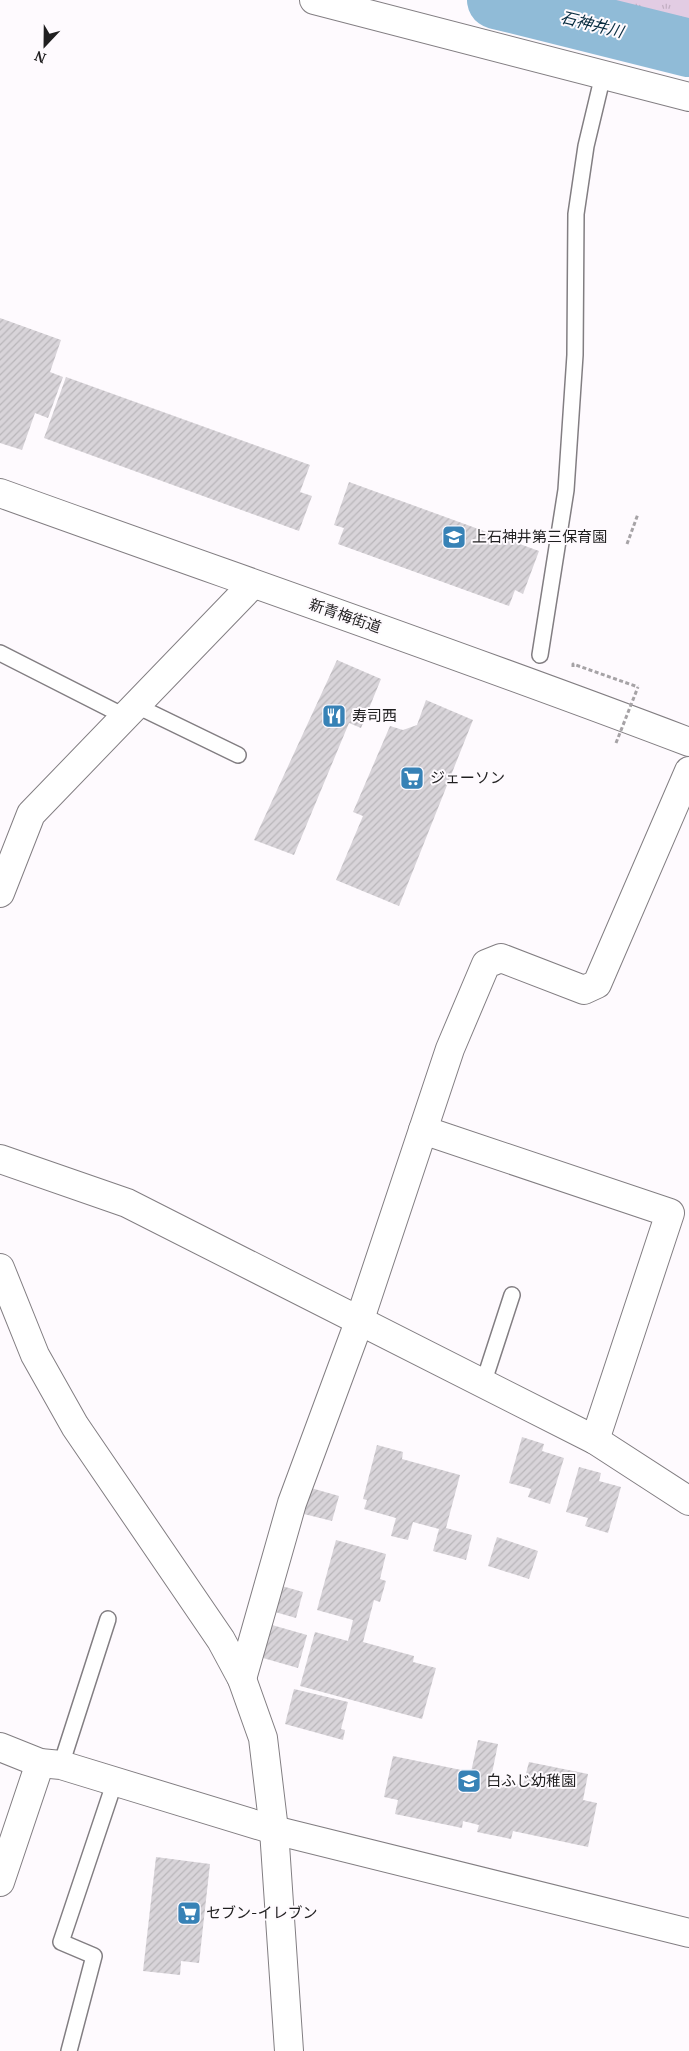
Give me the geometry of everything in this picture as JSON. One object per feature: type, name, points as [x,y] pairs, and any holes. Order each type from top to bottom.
[{"type":"street","points":[[314,0],[689,97]]},
{"type":"street","name":"新青梅街道","points":[[0,493],[518,677],[689,742]]},
{"type":"street","points":[[0,893],[31,814],[253,584]]},
{"type":"street","points":[[242,1679],[292,1503],[359,1322],[450,1049],[486,964],[501,958],[584,990],[597,984],[689,771]]},
{"type":"street","points":[[423,1130],[670,1213],[595,1440]]},
{"type":"street","points":[[0,1160],[127,1204],[595,1440],[689,1501]]},
{"type":"street","points":[[0,1268],[35,1355],[75,1426],[221,1640],[242,1679],[263,1738],[274,1830],[290,2051]]},
{"type":"street","points":[[0,1747],[274,1830],[689,1933]]},
{"type":"street","points":[[0,1882],[51,1764]]},
{"type":"lane","points":[[540,655],[566,490],[575,355],[576,214],[586,146],[602,75]]},
{"type":"lane","points":[[0,653],[238,755]]},
{"type":"lane","points":[[483,1384],[512,1295]]},
{"type":"lane","points":[[51,1764],[108,1619]]},
{"type":"lane","points":[[69,2051],[94,1956],[62,1942],[115,1781]]},
{"type":"path","points":[[627,544],[638,514]]},
{"type":"path","points":[[583,667],[638,687],[616,743]]},
{"type":"green space","points":[[605,0],[689,0],[689,19]]},
{"type":"building","points":[[0,318],[61,340],[50,372],[63,377],[48,418],[35,413],[22,450],[0,443]]},
{"type":"building","points":[[66,377],[310,465],[300,492],[312,496],[299,531],[44,438]]},
{"type":"building","points":[[349,482],[539,551],[523,594],[515,590],[509,606],[338,544],[344,528],[334,525]]},
{"type":"building","points":[[337,660],[381,679],[361,728],[349,723],[294,855],[254,840]]},
{"type":"building","points":[[426,700],[473,720],[399,906],[336,880],[363,816],[353,812],[390,726],[403,730],[417,725]]},
{"type":"building","points":[[522,1437],[544,1444],[542,1451],[564,1458],[550,1504],[528,1497],[531,1489],[509,1483]]},
{"type":"building","points":[[377,1445],[403,1452],[402,1459],[460,1475],[446,1528],[472,1535],[466,1560],[433,1551],[439,1529],[413,1522],[408,1540],[391,1536],[396,1518],[364,1509],[367,1500],[363,1499]]},
{"type":"building","points":[[579,1467],[601,1473],[599,1481],[621,1487],[608,1533],[585,1526],[588,1518],[566,1512]]},
{"type":"building","points":[[311,1488],[339,1496],[332,1521],[304,1514]]},
{"type":"building","points":[[497,1537],[538,1551],[529,1579],[488,1566]]},
{"type":"building","points":[[336,1540],[386,1554],[380,1579],[386,1581],[380,1602],[374,1600],[363,1642],[414,1656],[413,1662],[436,1668],[422,1719],[300,1686],[315,1632],[348,1641],[353,1620],[317,1610]]},
{"type":"building","points":[[282,1586],[303,1592],[296,1618],[275,1612]]},
{"type":"building","points":[[272,1625],[307,1635],[298,1668],[263,1658]]},
{"type":"building","points":[[294,1689],[348,1702],[341,1729],[345,1730],[343,1740],[285,1724]]},
{"type":"building","points":[[478,1740],[498,1744],[491,1778],[523,1785],[529,1762],[588,1774],[583,1800],[597,1803],[588,1847],[513,1831],[511,1839],[477,1832],[479,1825],[463,1821],[462,1828],[395,1814],[398,1800],[384,1797],[393,1756],[471,1772]]},
{"type":"building","points":[[156,1857],[210,1864],[199,1963],[181,1961],[180,1975],[143,1971]]},
{"type":"waterway","name":"石神井川","points":[[496,0],[689,48]]},
{"type":"place","name":"上石神井第三保育園","points":[[454,537]]},
{"type":"place","name":"寿司西","points":[[334,716]]},
{"type":"place","name":"ジェーソン","points":[[412,778]]},
{"type":"place","name":"白ふじ幼稚園","points":[[469,1781]]},
{"type":"place","name":"セブン-イレブン","points":[[189,1913]]}]
